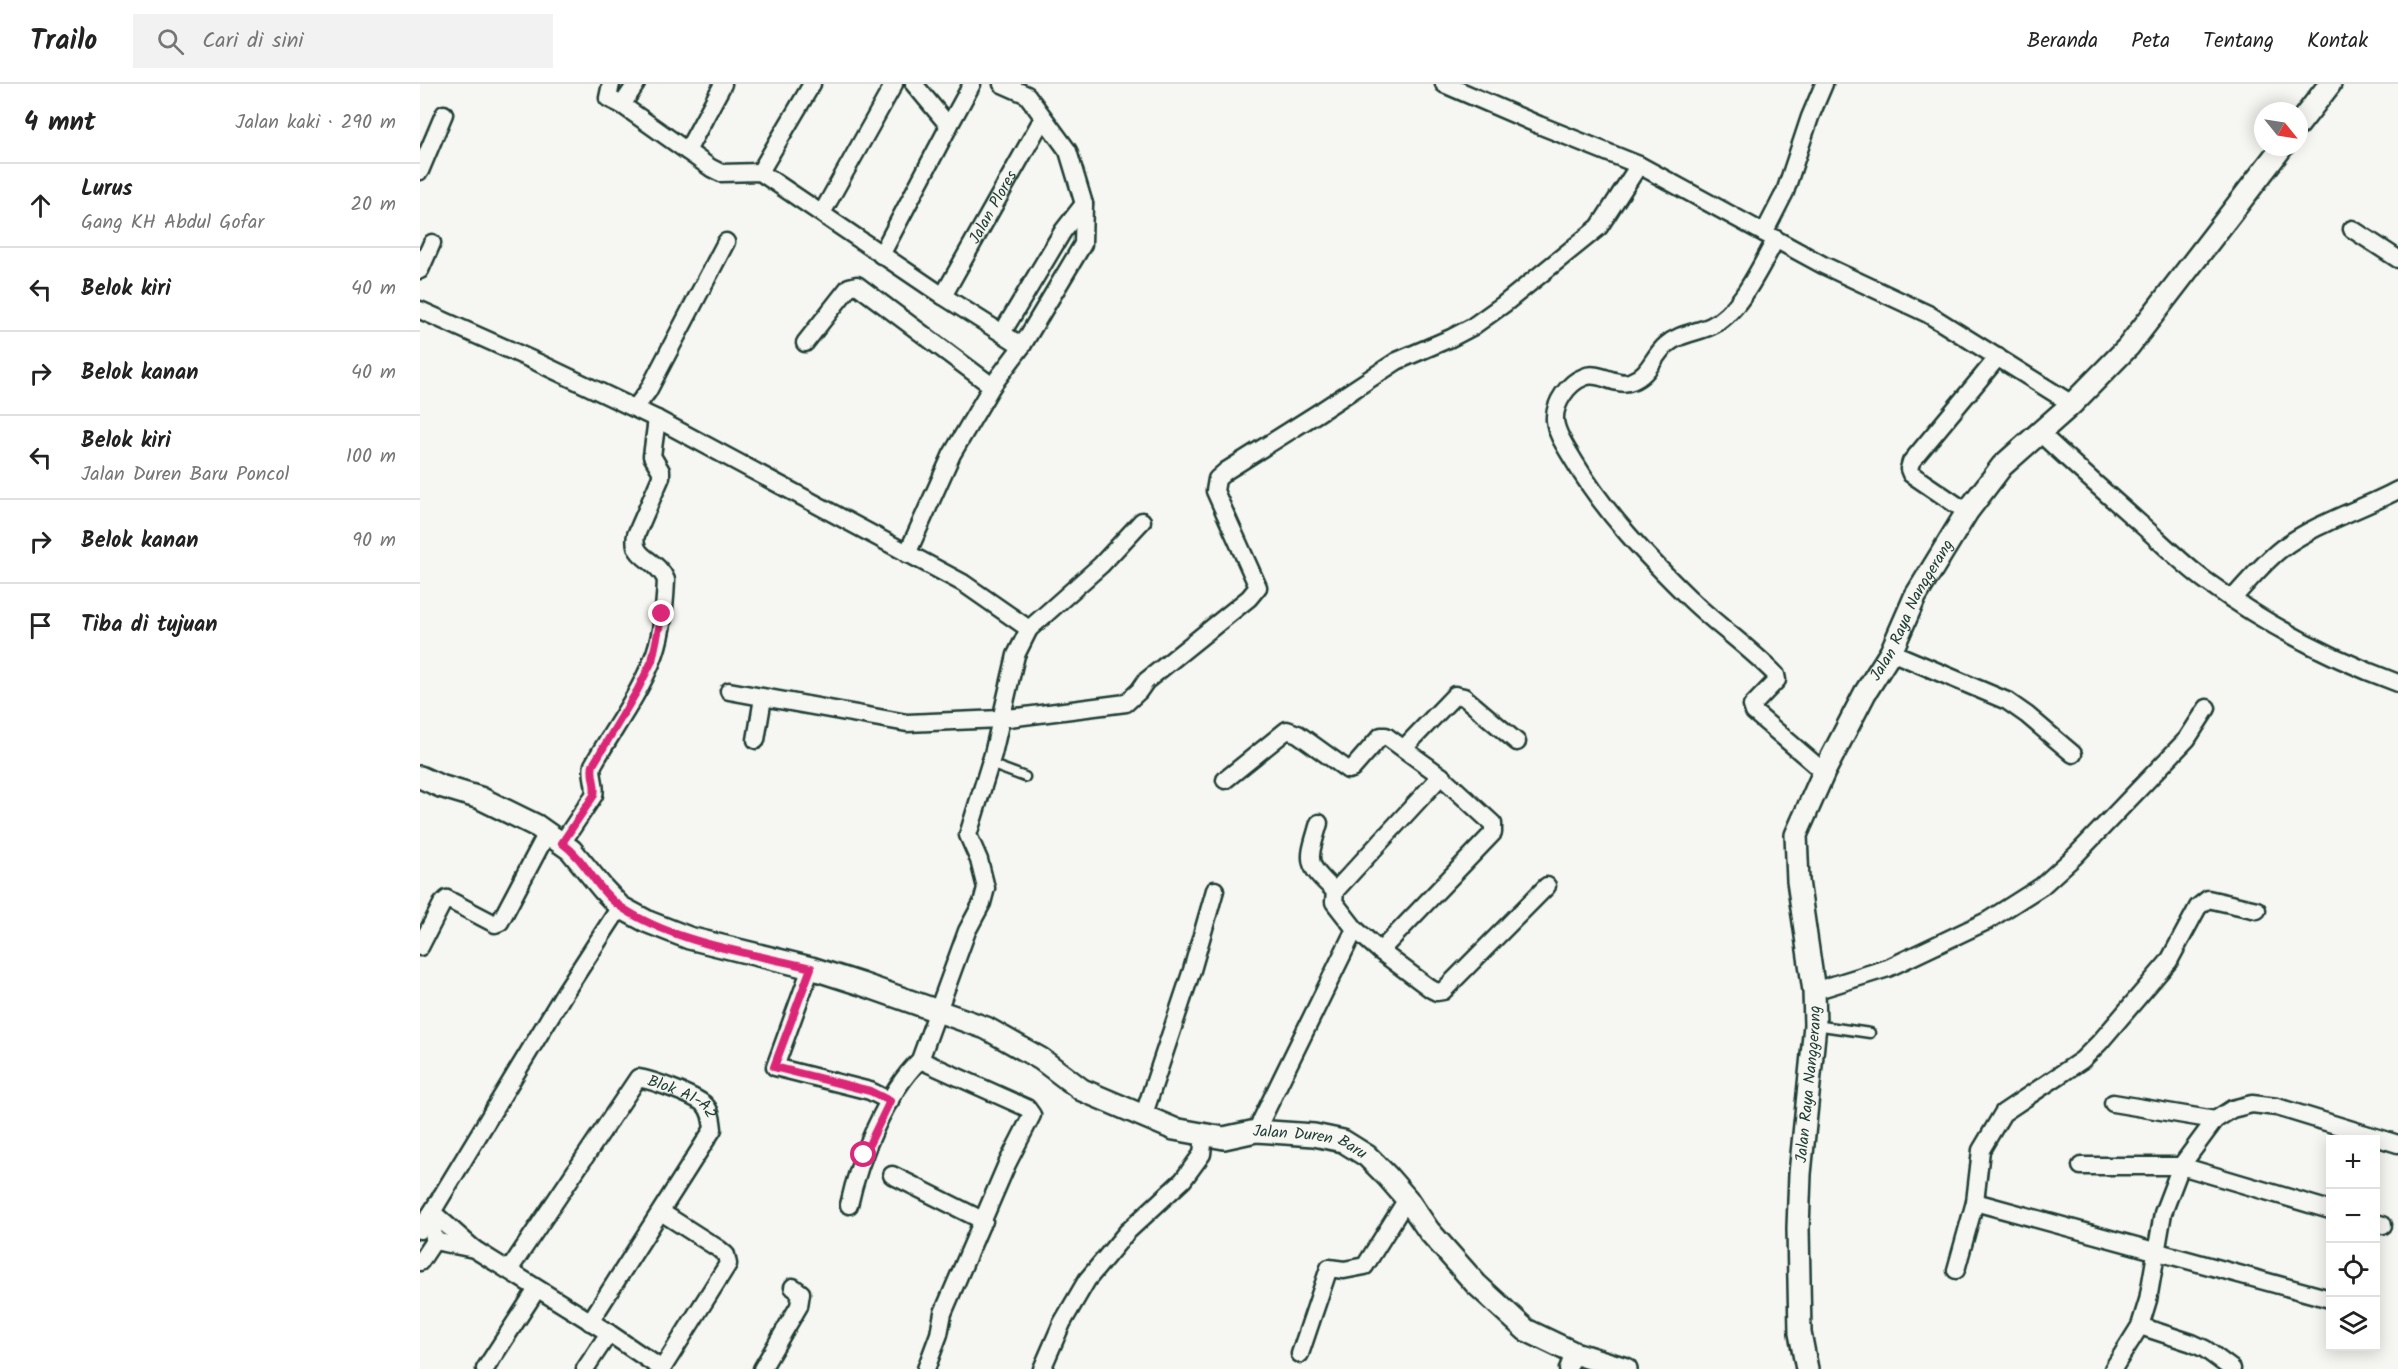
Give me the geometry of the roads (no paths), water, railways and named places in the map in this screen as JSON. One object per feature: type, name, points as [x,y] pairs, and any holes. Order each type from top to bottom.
[{"type":"street","points":[[611,84],[608,98],[622,105],[721,173],[759,172],[943,296],[1022,346]]},
{"type":"street","points":[[622,105],[636,84]]},
{"type":"street","points":[[687,151],[723,84]]},
{"type":"street","points":[[759,172],[812,84]]},
{"type":"street","points":[[822,213],[894,84]]},
{"type":"street","points":[[914,84],[949,126]]},
{"type":"street","points":[[882,255],[972,84]]},
{"type":"street","points":[[907,554],[952,454],[992,386],[1022,346],[1083,244],[1084,204],[1068,151],[1027,95],[1002,84]]},
{"type":"street","points":[[1824,84],[1810,117],[1770,236],[1749,287],[1728,313],[1711,326],[1696,329],[1673,339],[1664,347],[1649,369],[1632,381],[1618,383],[1585,375],[1575,382],[1559,400],[1555,421],[1564,445],[1584,479],[1629,536],[1692,601],[1776,675],[1777,680],[1752,706],[1754,712],[1824,772]]},
{"type":"street","points":[[2308,111],[2327,85]]},
{"type":"street","points":[[1452,86],[1639,165],[1823,265],[1928,314],[2072,404]]},
{"type":"street","points":[[420,171],[444,114]]},
{"type":"street","name":"Jalan Plores","points":[[943,296],[1043,118]]},
{"type":"street","name":"Jalan Raya Nanggerang","points":[[1807,1369],[1800,1333],[1798,1228],[1800,1174],[1815,1025],[1814,991],[1798,882],[1796,835],[1824,772],[1865,693],[1891,652],[1916,597],[1967,512],[2002,466],[2072,404],[2128,347],[2275,156]]},
{"type":"street","points":[[729,691],[907,723],[1001,719],[1126,703],[1146,681],[1253,594],[1258,587],[1215,491],[1217,479],[1397,361],[1472,327],[1504,304],[1599,227],[1639,165]]},
{"type":"street","points":[[1002,333],[1063,231],[1084,204]]},
{"type":"street","points":[[2352,229],[2398,260]]},
{"type":"street","points":[[635,408],[648,391],[726,242]]},
{"type":"street","points":[[420,270],[432,243]]},
{"type":"street","points":[[805,343],[849,288],[856,285],[992,386]]},
{"type":"street","points":[[420,310],[657,418],[963,583],[1029,629]]},
{"type":"street","points":[[1967,512],[1911,474],[1909,469],[1911,462],[1998,357]]},
{"type":"street","points":[[420,947],[441,904],[447,899],[495,924],[500,922],[555,838],[594,795],[595,786],[591,772],[593,765],[637,691],[657,646],[666,580],[656,564],[637,551],[634,543],[661,477],[660,467],[652,456],[657,418]]},
{"type":"street","points":[[2040,433],[2204,580],[2304,643],[2367,672],[2398,683]]},
{"type":"street","points":[[2232,599],[2263,565],[2283,548],[2348,511],[2398,490]]},
{"type":"street","points":[[849,1205],[860,1164],[890,1101],[906,1074],[920,1060],[967,931],[982,903],[986,888],[979,860],[968,835],[990,764],[1016,655],[1029,629],[1101,565],[1142,521]]},
{"type":"street","points":[[1891,652],[2007,701],[2073,754]]},
{"type":"street","points":[[1404,748],[1455,695],[1464,697],[1517,742]]},
{"type":"street","points":[[756,740],[763,698]]},
{"type":"street","points":[[1814,991],[1888,968],[1987,921],[2042,885],[2075,856],[2187,739],[2208,708]]},
{"type":"street","points":[[1225,780],[1287,730],[1293,731],[1348,770],[1352,769],[1381,736],[1390,737],[1441,776],[1493,824],[1493,833],[1380,951]]},
{"type":"street","points":[[1441,776],[1335,891],[1334,902],[1354,928],[1380,951],[1431,989],[1437,992],[1443,991],[1547,886]]},
{"type":"street","name":"Jalan Duren Baru","points":[[420,777],[440,786],[480,798],[555,838],[571,850],[620,907],[648,922],[689,938],[811,968],[986,1028],[1041,1059],[1082,1090],[1174,1129],[1224,1138],[1256,1131],[1314,1135],[1343,1141],[1367,1156],[1407,1199],[1429,1231],[1476,1284],[1526,1330],[1571,1361],[1626,1369]]},
{"type":"street","points":[[1319,823],[1311,851],[1312,867],[1335,891]]},
{"type":"street","points":[[1143,1117],[1192,970],[1215,890]]},
{"type":"street","points":[[1956,1270],[1975,1202],[1981,1150],[2003,1113],[2082,1060],[2100,1042],[2169,961],[2199,907],[2208,899],[2257,910]]},
{"type":"street","points":[[420,1230],[426,1208],[620,907]]},
{"type":"street","points":[[1256,1131],[1354,928]]},
{"type":"street","points":[[811,968],[774,1067],[870,1091],[890,1101]]},
{"type":"street","points":[[920,1060],[1031,1111],[1031,1120],[1007,1164],[944,1313],[926,1369]]},
{"type":"street","name":"Blok A1-A2","points":[[509,1270],[638,1078],[651,1080],[704,1104],[712,1116],[713,1130],[590,1322]]},
{"type":"street","points":[[2113,1103],[2215,1120]]},
{"type":"street","points":[[2113,1369],[2141,1323],[2148,1300],[2163,1213],[2181,1166],[2215,1120],[2232,1108],[2252,1104],[2277,1107],[2398,1144]]},
{"type":"street","points":[[1042,1369],[1062,1323],[1087,1280],[1127,1232],[1183,1180],[1202,1154],[1204,1135]]},
{"type":"street","points":[[2081,1166],[2181,1166],[2326,1209]]},
{"type":"street","points":[[892,1175],[984,1221]]},
{"type":"street","points":[[1300,1354],[1329,1268],[1344,1270],[1365,1266],[1407,1199]]},
{"type":"street","points":[[1975,1202],[2326,1298]]},
{"type":"street","points":[[420,1262],[434,1241],[426,1208]]},
{"type":"street","points":[[426,1208],[474,1250],[609,1333],[662,1369],[728,1264],[726,1256],[719,1249],[661,1212]]},
{"type":"street","points":[[434,1241],[474,1250]]},
{"type":"street","points":[[762,1369],[799,1306],[801,1293],[793,1287]]},
{"type":"street","points":[[485,1369],[537,1289]]},
{"type":"street","points":[[2141,1323],[2205,1349],[2232,1369]]},
{"type":"street","points":[[585,1369],[609,1333]]},
{"type":"lane","points":[[990,764],[1025,777]]},
{"type":"lane","points":[[1815,1025],[1870,1033]]}]
